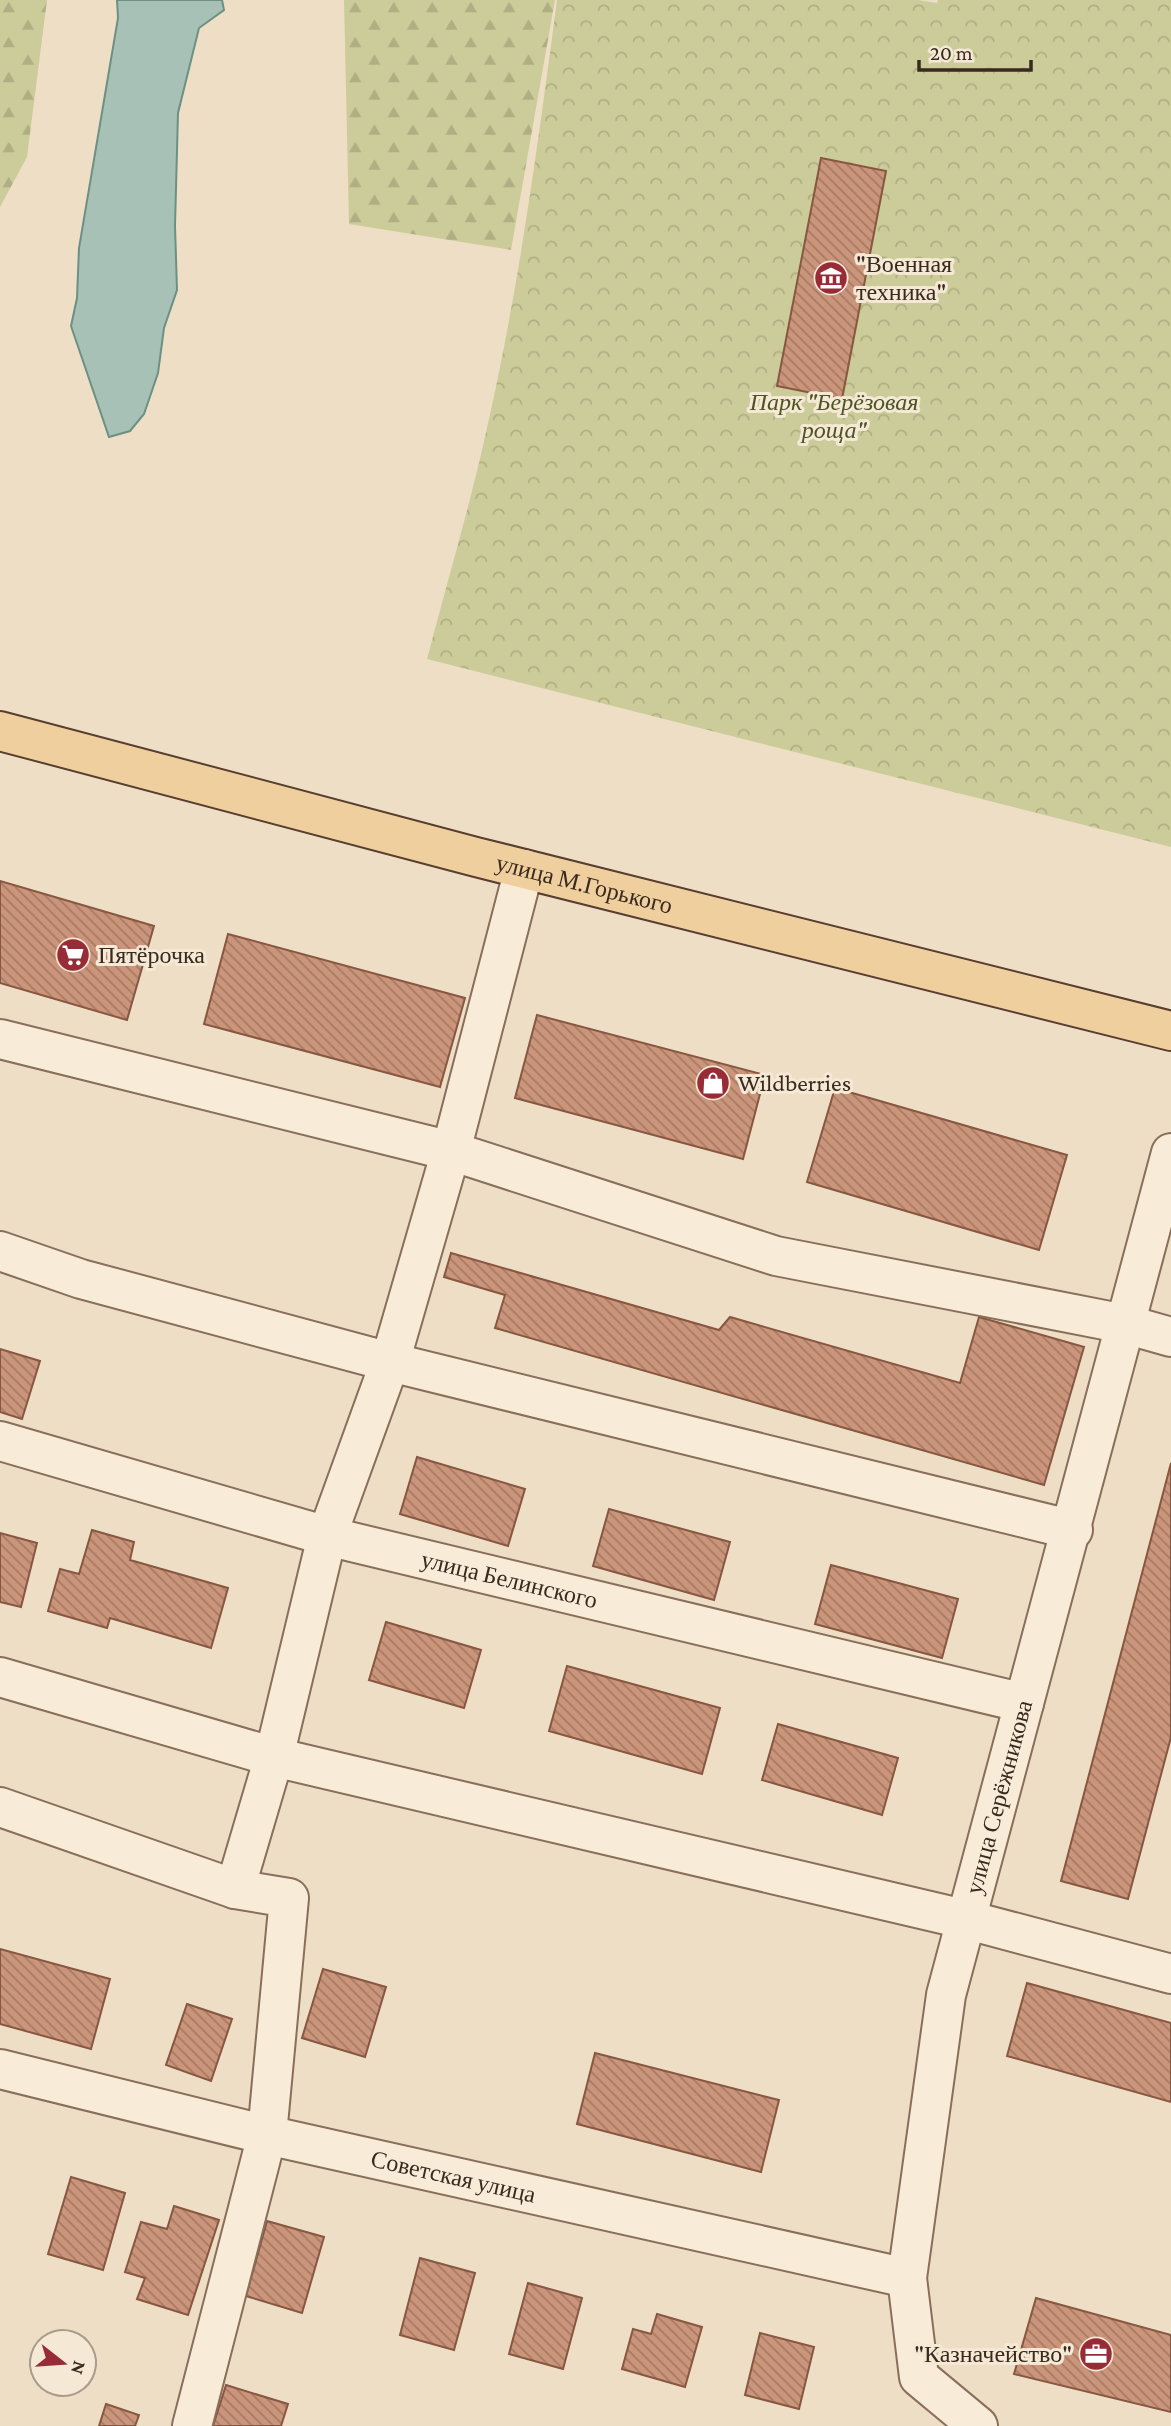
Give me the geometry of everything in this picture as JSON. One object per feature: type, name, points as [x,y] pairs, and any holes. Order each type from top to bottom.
[{"type":"main road","name":"улица М.Горького","points":[[0,731],[524,869],[1171,1031]]},
{"type":"street","points":[[235,1889],[274,1757],[327,1536],[390,1362],[451,1151],[524,869]]},
{"type":"street","points":[[0,1039],[451,1151],[776,1256],[1125,1324],[1171,1337]]},
{"type":"street","name":"улица Серёжникова","points":[[978,2426],[919,2377],[907,2278],[946,1995],[1073,1530],[1171,1153]]},
{"type":"street","points":[[0,1251],[81,1279],[390,1362],[1073,1530]]},
{"type":"street","name":"улица Белинского","points":[[0,1441],[327,1536],[1024,1703]]},
{"type":"street","points":[[0,1677],[274,1757],[968,1920],[1171,1973]]},
{"type":"street","points":[[0,1807],[235,1889],[289,1898],[267,2135],[192,2426]]},
{"type":"street","name":"Советская улица","points":[[0,2069],[267,2135],[907,2278]]},
{"type":"green space","points":[[0,0],[47,0],[27,157],[0,207]]},
{"type":"green space","points":[[344,0],[555,0],[511,250],[349,224]]},
{"type":"green space","name":"Парк \"Берёзовая роща\"","points":[[557,0],[918,0],[937,3],[938,0],[1171,0],[1171,847],[427,659],[473,486],[509,322]]},
{"type":"shaded area","points":[[117,0],[222,0],[224,10],[199,28],[178,113],[175,226],[177,290],[164,328],[158,373],[144,414],[130,431],[109,437],[71,326],[77,298],[79,248],[118,18]]},
{"type":"building","name":"\"Военная техника\"","points":[[821,158],[886,171],[842,399],[777,386]]},
{"type":"building","name":"Пятёрочка","points":[[0,881],[154,926],[127,1020],[0,983]]},
{"type":"building","points":[[228,934],[465,998],[440,1087],[204,1024]]},
{"type":"building","points":[[537,1015],[765,1075],[743,1159],[515,1098]]},
{"type":"building","points":[[835,1088],[1067,1155],[1039,1250],[807,1182]]},
{"type":"building","points":[[451,1253],[719,1330],[730,1317],[960,1383],[979,1317],[1084,1347],[1044,1485],[495,1328],[505,1295],[444,1277]]},
{"type":"building","points":[[0,1349],[40,1361],[22,1419],[0,1412]]},
{"type":"building","points":[[417,1457],[525,1489],[508,1546],[400,1514]]},
{"type":"building","points":[[1171,1463],[1171,1737],[1128,1899],[1061,1881]]},
{"type":"building","points":[[609,1509],[730,1542],[714,1600],[593,1566]]},
{"type":"building","points":[[92,1530],[134,1542],[130,1560],[228,1588],[211,1648],[110,1618],[107,1628],[48,1611],[60,1569],[79,1574]]},
{"type":"building","points":[[0,1533],[37,1543],[21,1607],[0,1602]]},
{"type":"building","points":[[831,1565],[958,1599],[942,1658],[815,1624]]},
{"type":"building","points":[[386,1622],[481,1650],[464,1708],[369,1680]]},
{"type":"building","points":[[567,1666],[720,1708],[702,1774],[549,1731]]},
{"type":"building","points":[[778,1724],[898,1758],[882,1815],[762,1780]]},
{"type":"building","points":[[0,1949],[110,1979],[91,2049],[0,2024]]},
{"type":"building","points":[[323,1969],[386,1987],[365,2057],[302,2038]]},
{"type":"building","points":[[1027,1983],[1171,2023],[1171,2102],[1007,2056]]},
{"type":"building","points":[[187,2004],[232,2019],[211,2081],[166,2065]]},
{"type":"building","points":[[595,2053],[779,2100],[761,2172],[577,2124]]},
{"type":"building","points":[[71,2177],[125,2193],[103,2270],[48,2254]]},
{"type":"building","points":[[174,2206],[219,2220],[188,2315],[137,2299],[145,2278],[125,2272],[141,2222],[167,2229]]},
{"type":"building","points":[[267,2221],[324,2237],[302,2313],[246,2296]]},
{"type":"building","points":[[420,2258],[475,2273],[454,2350],[400,2335]]},
{"type":"building","points":[[528,2283],[582,2298],[563,2369],[509,2354]]},
{"type":"building","name":"\"Казначейство\"","points":[[1036,2298],[1171,2335],[1171,2412],[1014,2374]]},
{"type":"building","points":[[657,2314],[702,2327],[685,2387],[622,2369],[633,2329],[651,2334]]},
{"type":"building","points":[[760,2333],[814,2347],[799,2409],[745,2395]]},
{"type":"building","points":[[226,2385],[288,2404],[281,2426],[213,2426]]},
{"type":"building","points":[[106,2404],[139,2415],[135,2426],[99,2426]]},
{"type":"place","name":"\"Военная техника\"","points":[[831,278]]},
{"type":"place","name":"Пятёрочка","points":[[73,955]]},
{"type":"place","name":"Wildberries","points":[[713,1083]]},
{"type":"place","name":"\"Казначейство\"","points":[[1096,2354]]}]
